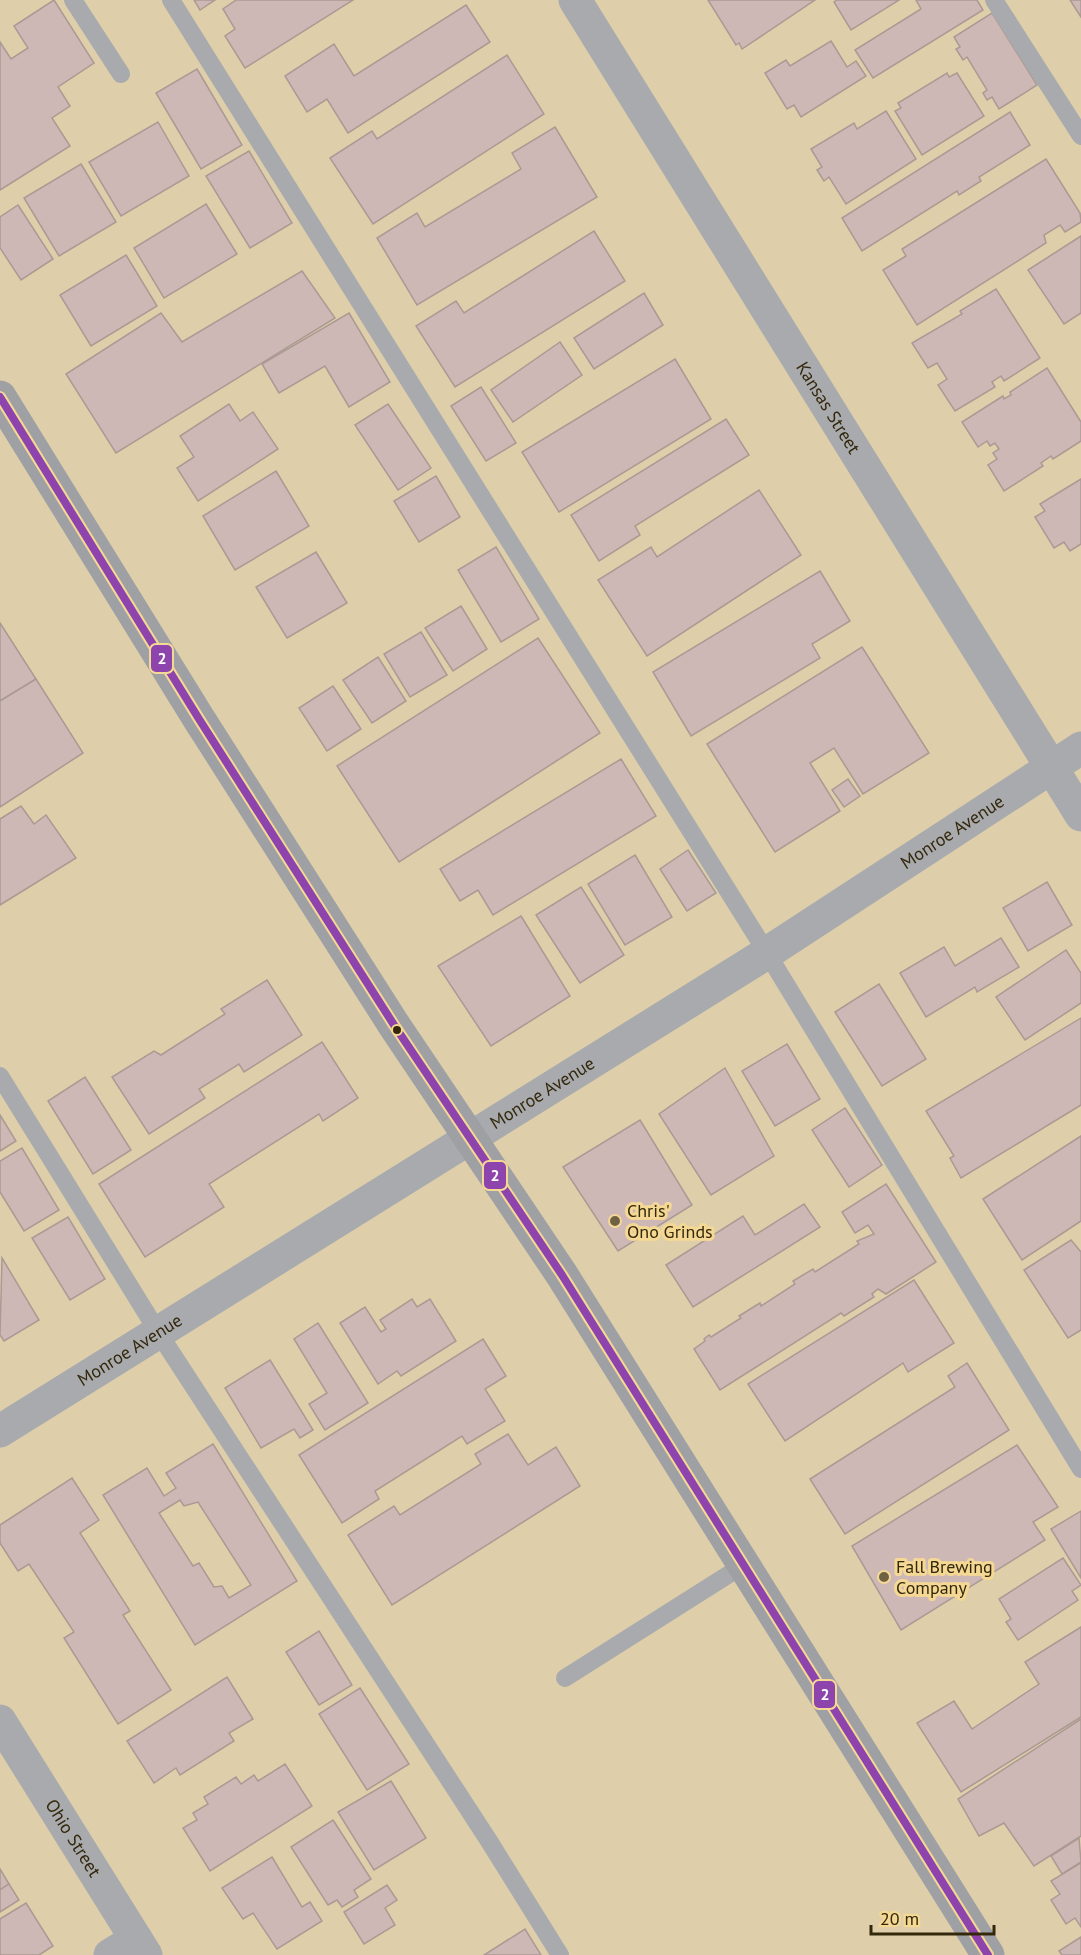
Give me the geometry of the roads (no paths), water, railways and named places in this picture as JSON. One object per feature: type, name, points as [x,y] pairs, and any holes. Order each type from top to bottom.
[{"type":"main road","points":[[0,397],[199,719],[394,1025],[562,1275],[987,1955]]},
{"type":"street","name":"Kansas Street","points":[[575,0],[1081,815]]},
{"type":"street","name":"Monroe Avenue","points":[[0,1431],[767,953],[1081,748]]},
{"type":"street","name":"Ohio Street","points":[[0,1721],[131,1950]]},
{"type":"lane","points":[[73,0],[121,74]]},
{"type":"lane","points":[[171,0],[767,953],[1081,1469]]},
{"type":"lane","points":[[994,0],[1081,136]]},
{"type":"lane","points":[[0,1076],[158,1332],[489,1841],[560,1955]]},
{"type":"lane","points":[[566,1678],[742,1566]]},
{"type":"place","name":"Chris' Ono Grinds","points":[[615,1221]]},
{"type":"place","name":"Fall Brewing Company","points":[[884,1577]]}]
